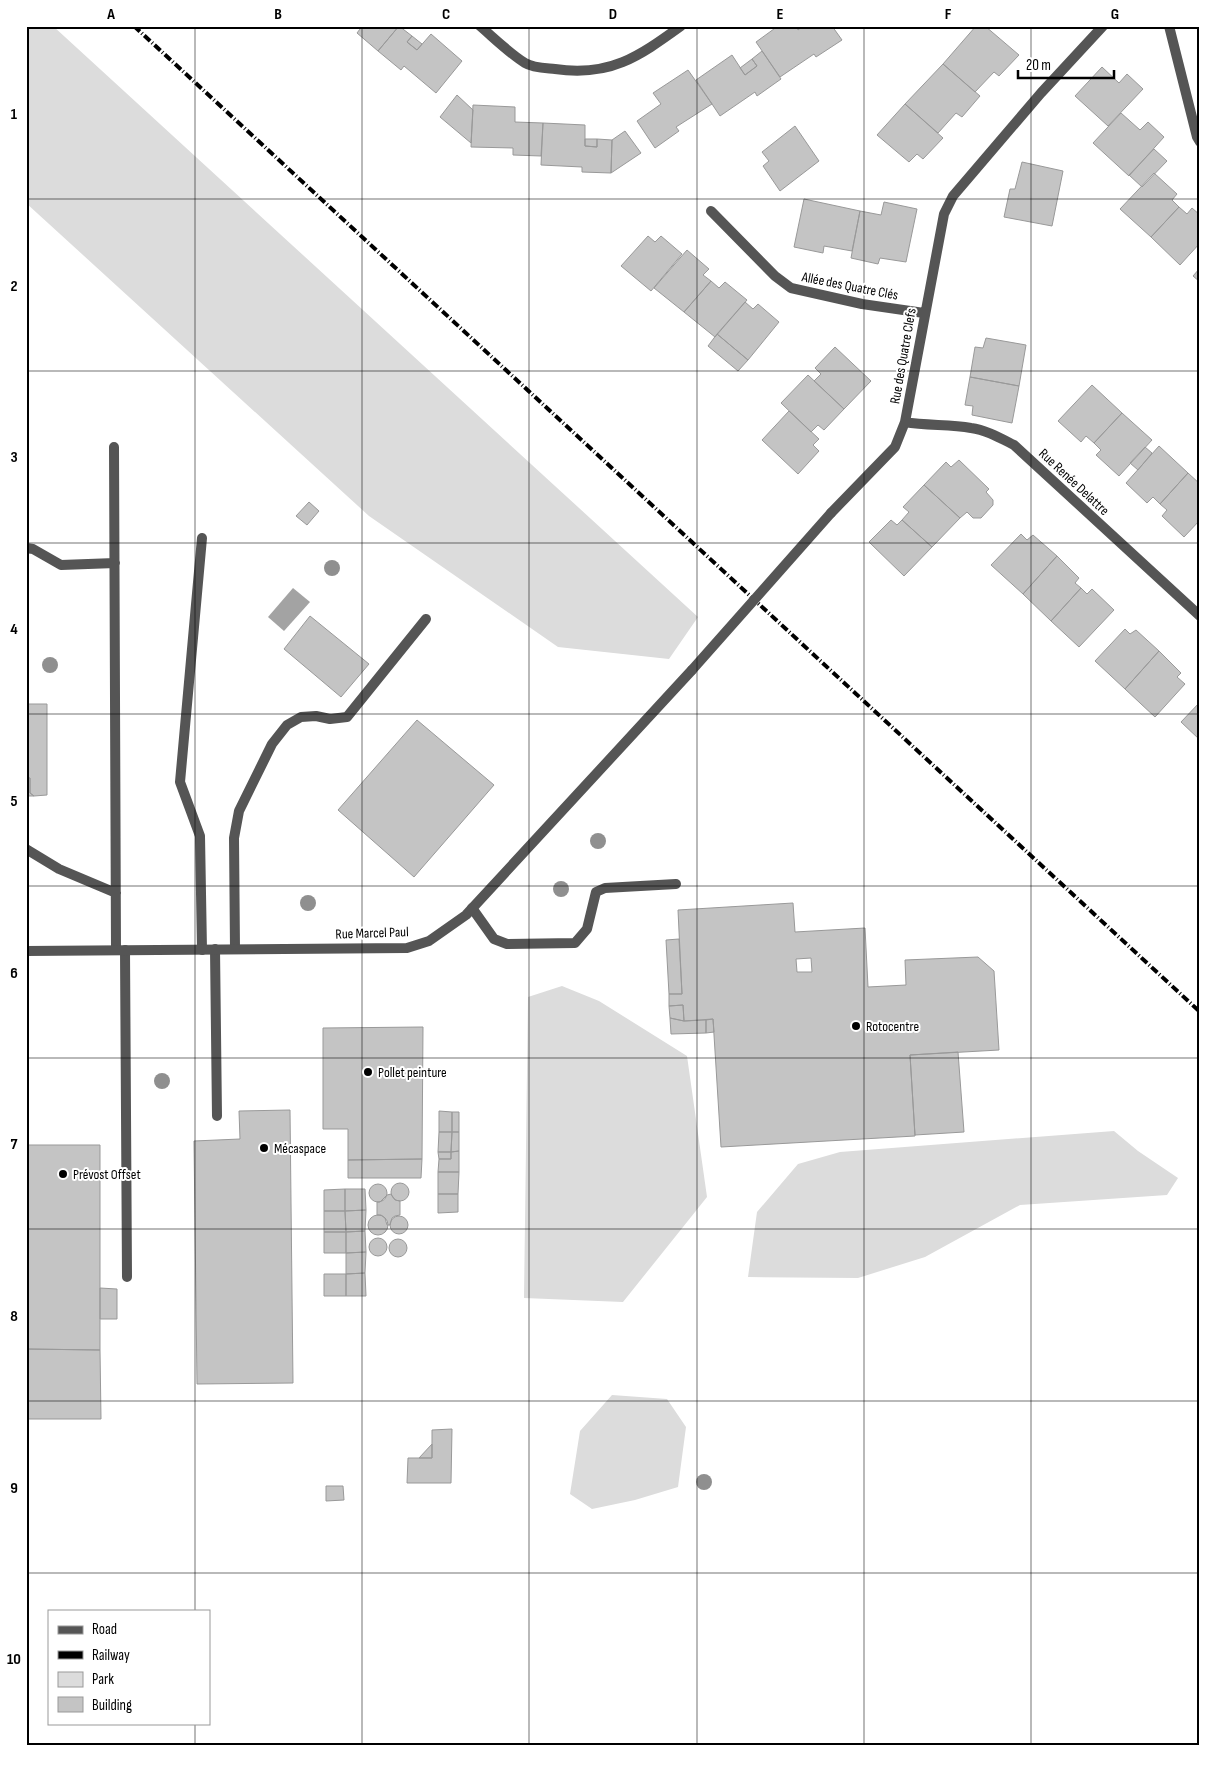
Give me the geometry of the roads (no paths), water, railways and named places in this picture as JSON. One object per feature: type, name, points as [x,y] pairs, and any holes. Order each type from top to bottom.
[{"type":"street","points":[[480,26],[526,64],[569,71],[593,71],[616,65],[643,54],[681,26]]},
{"type":"street","name":"Rue des Quatre Clefs","points":[[692,670],[831,513],[896,447],[905,422],[944,214],[953,196],[1040,93],[1104,26]]},
{"type":"street","points":[[1169,26],[1200,142]]},
{"type":"street","name":"Allée des Quatre Clés","points":[[712,211],[775,276],[791,288],[862,304],[924,314]]},
{"type":"street","name":"Rue Renée Delattre","points":[[905,422],[971,428],[991,433],[1014,445],[1200,616]]},
{"type":"street","points":[[114,447],[116,893],[121,950],[127,1277]]},
{"type":"street","points":[[202,538],[180,782],[200,836],[202,950]]},
{"type":"street","points":[[26,548],[33,548],[61,565],[115,563]]},
{"type":"street","points":[[235,949],[235,829],[239,811],[272,744],[287,725],[301,717],[316,716],[330,719],[347,717],[426,619]]},
{"type":"street","name":"Rue Marcel Paul","points":[[26,951],[407,948],[429,941],[466,915],[692,670]]},
{"type":"street","points":[[26,849],[59,868],[116,893]]},
{"type":"street","points":[[472,908],[494,939],[507,944],[575,943],[587,930],[596,892],[605,888],[676,884]]},
{"type":"street","points":[[215,949],[218,1116]]},
{"type":"railway","points":[[134,26],[1200,1012]]},
{"type":"place","name":"Rotocentre","points":[[856,1026]]},
{"type":"place","name":"Pollet peinture","points":[[368,1072]]},
{"type":"place","name":"Mécaspace","points":[[264,1148]]},
{"type":"place","name":"Prévost Offset","points":[[63,1174]]}]
